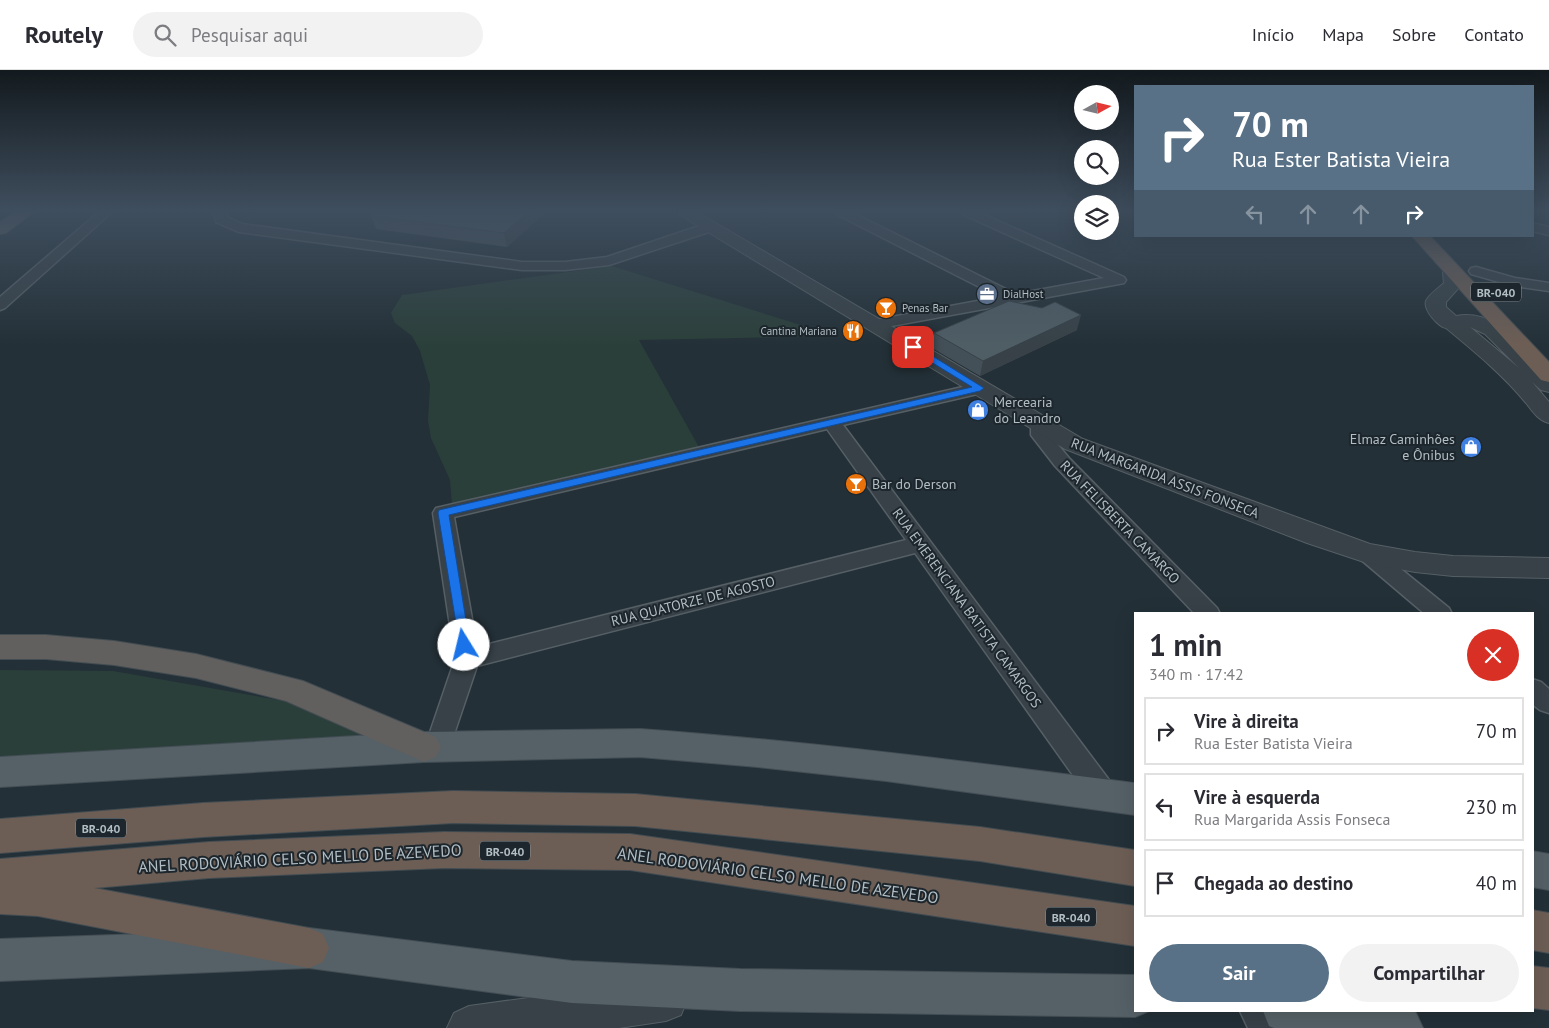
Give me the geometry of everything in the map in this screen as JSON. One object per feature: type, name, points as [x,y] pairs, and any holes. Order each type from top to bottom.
[{"type":"highway","name":"BR-040","points":[[1438,257],[1549,375]]},
{"type":"highway","name":"BR-040","points":[[1462,257],[1549,350]]},
{"type":"highway","points":[[0,647],[46,647],[114,653],[196,666],[292,690],[431,747]]},
{"type":"highway","name":"BR-040","points":[[0,836],[203,820],[453,806],[636,810],[980,844],[1134,868]]},
{"type":"highway","name":"ANEL RODOVIÁRIO CELSO MELLO DE AZEVEDO","points":[[0,878],[209,860],[444,850],[630,852],[1134,926]]},
{"type":"highway","points":[[0,896],[38,897],[309,948]]},
{"type":"highway","points":[[1534,930],[1549,933]]},
{"type":"highway","points":[[1534,987],[1549,989]]},
{"type":"main road","points":[[0,772],[431,747],[640,743],[758,752],[886,766],[1134,798]]},
{"type":"main road","points":[[1534,869],[1549,872]]},
{"type":"main road","points":[[0,960],[309,948],[572,982],[740,990],[1134,996]]},
{"type":"main road","points":[[1291,1012],[1401,1028]]},
{"type":"street","points":[[0,305],[55,257]]},
{"type":"street","points":[[453,257],[522,266],[565,266],[609,261],[622,257]]},
{"type":"street","name":"RUA MARGARIDA ASSIS FONSECA","points":[[761,257],[875,324],[1040,426],[1074,444],[1366,553],[1415,562],[1453,566],[1549,568]]},
{"type":"street","points":[[930,257],[1014,299]]},
{"type":"street","points":[[875,324],[1119,280],[1067,257]]},
{"type":"street","points":[[1476,271],[1547,290]]},
{"type":"street","points":[[1452,273],[1453,284],[1436,301],[1436,307],[1449,323],[1518,379],[1549,416]]},
{"type":"street","points":[[1449,323],[1468,320],[1489,326],[1549,385]]},
{"type":"street","points":[[431,747],[467,659],[443,513],[832,424],[980,388]]},
{"type":"street","name":"RUA EMERENCIANA BATISTA CAMARGOS","points":[[832,424],[1102,793]]},
{"type":"street","name":"RUA FELISBERTA CAMARGO","points":[[1040,426],[1040,435],[1062,462],[1208,612]]},
{"type":"street","name":"RUA QUATORZE DE AGOSTO","points":[[467,659],[920,544]]},
{"type":"street","points":[[1366,553],[1439,612]]},
{"type":"street","points":[[1534,691],[1549,703]]},
{"type":"street","points":[[469,1028],[524,1024],[740,990]]},
{"type":"street","points":[[1257,1012],[1268,1028]]},
{"type":"green space","points":[[612,266],[836,336],[639,340],[700,449],[452,504],[450,480],[431,438],[428,421],[430,385],[420,351],[412,336],[395,323],[391,313],[402,295]]},
{"type":"green space","points":[[0,670],[113,671],[284,701],[393,738],[0,772]]},
{"type":"building","points":[[1009,301],[1042,308],[1055,302],[1081,315],[983,361],[934,333]]},
{"type":"place","name":"DialHost","points":[[987,294]]},
{"type":"place","name":"Penas Bar","points":[[886,308]]},
{"type":"place","name":"Cantina Mariana","points":[[853,331]]},
{"type":"place","name":"Mercearia do Leandro","points":[[978,410]]},
{"type":"place","name":"Elmaz Caminhões e Ônibus","points":[[1471,447]]},
{"type":"place","name":"Bar do Derson","points":[[856,484]]},
{"type":"route","points":[[464,645],[443,513],[832,424],[980,388],[913,347]]}]
